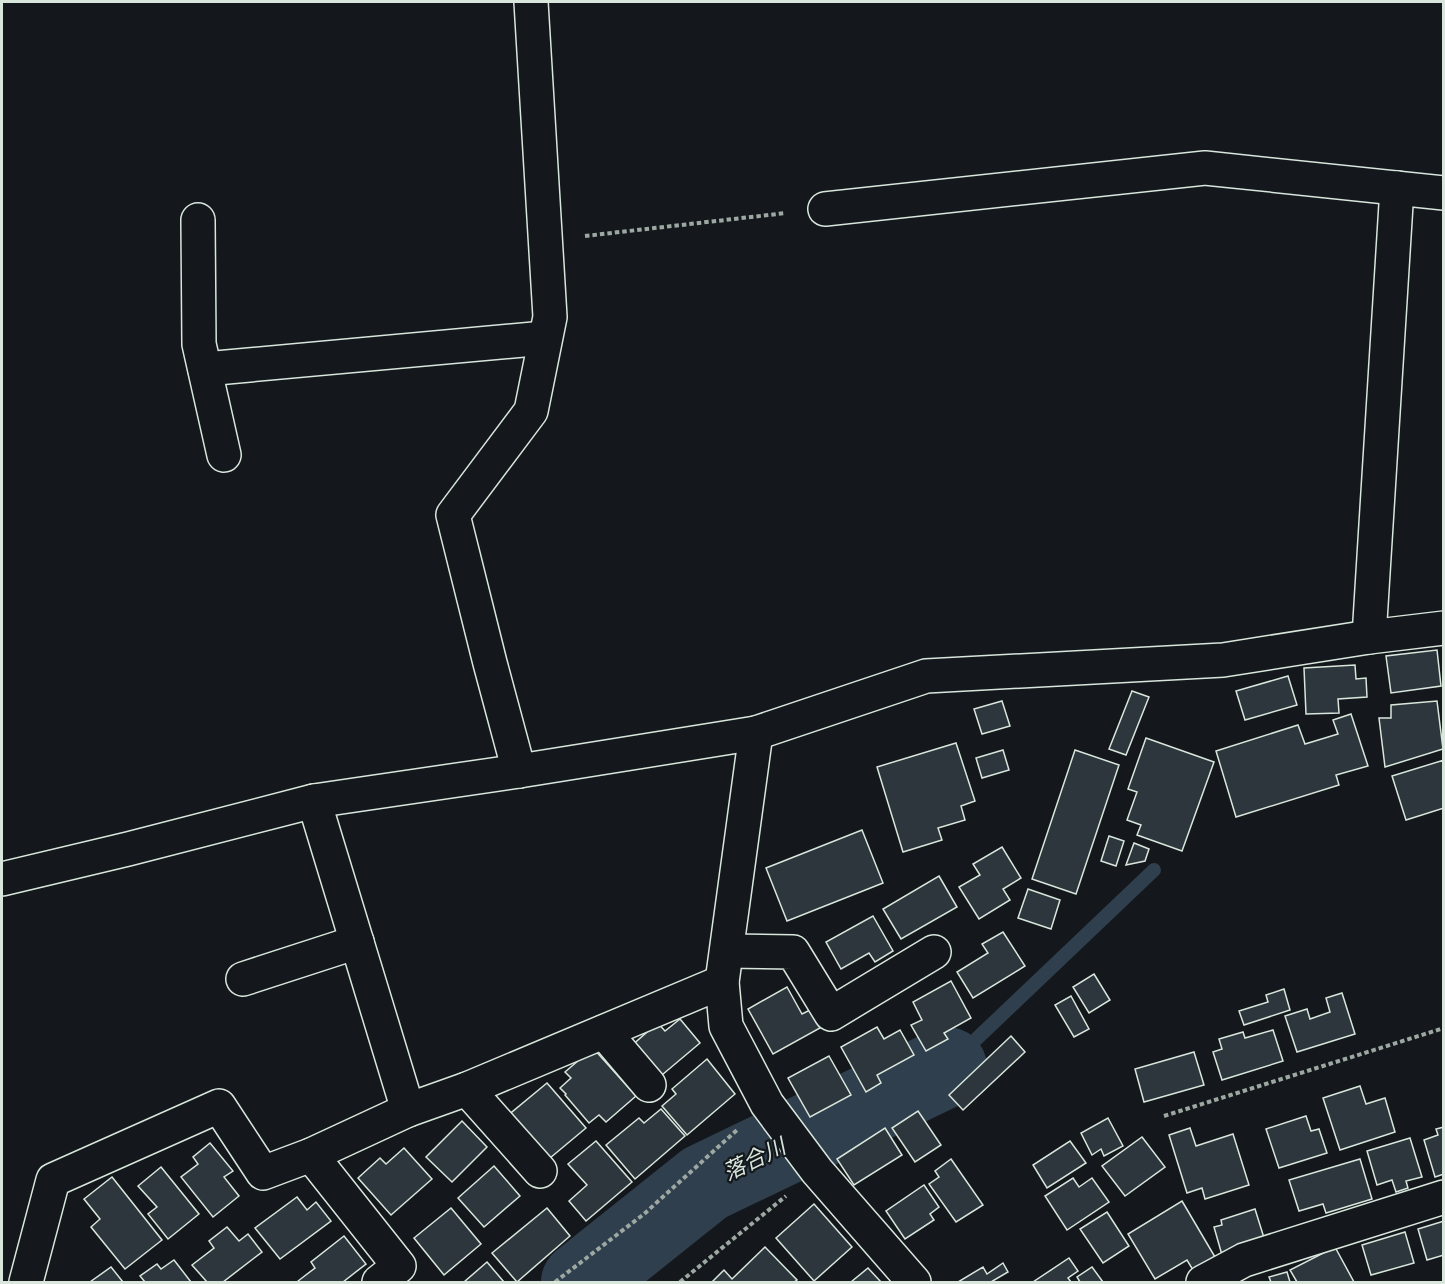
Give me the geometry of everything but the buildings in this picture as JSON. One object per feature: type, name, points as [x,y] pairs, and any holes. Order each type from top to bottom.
[{"type":"street","points":[[519,771],[453,515],[531,411],[550,317],[531,2]]},
{"type":"street","points":[[825,208],[1205,168],[1443,193]]},
{"type":"street","points":[[1369,637],[1397,188]]},
{"type":"street","points":[[198,220],[199,344],[224,455]]},
{"type":"street","points":[[204,369],[545,338]]},
{"type":"street","points":[[2,879],[314,801],[756,733],[927,676],[1223,660],[1443,628]]},
{"type":"street","points":[[756,733],[725,967],[726,1026],[767,1104],[817,1171],[914,1282]]},
{"type":"street","points":[[314,801],[408,1110]]},
{"type":"street","points":[[243,979],[357,942]]},
{"type":"street","points":[[26,1282],[53,1180],[219,1106],[263,1173],[311,1155],[408,1110],[467,1089],[604,1032],[725,967],[793,952],[831,1014],[934,952]]},
{"type":"street","points":[[604,1032],[649,1085]]},
{"type":"street","points":[[467,1089],[540,1172]]},
{"type":"street","points":[[311,1155],[399,1266],[379,1282]]},
{"type":"street","points":[[1203,1282],[1244,1260],[1443,1197]]},
{"type":"path","points":[[545,241],[825,208]]},
{"type":"path","points":[[1164,1116],[1443,1028]]},
{"type":"path","points":[[555,1282],[644,1214],[767,1104]]},
{"type":"path","points":[[680,1282],[817,1171]]},
{"type":"waterway","points":[[947,1067],[1154,870]]},
{"type":"waterway","name":"落合川","points":[[581,1282],[705,1183],[947,1067]]}]
